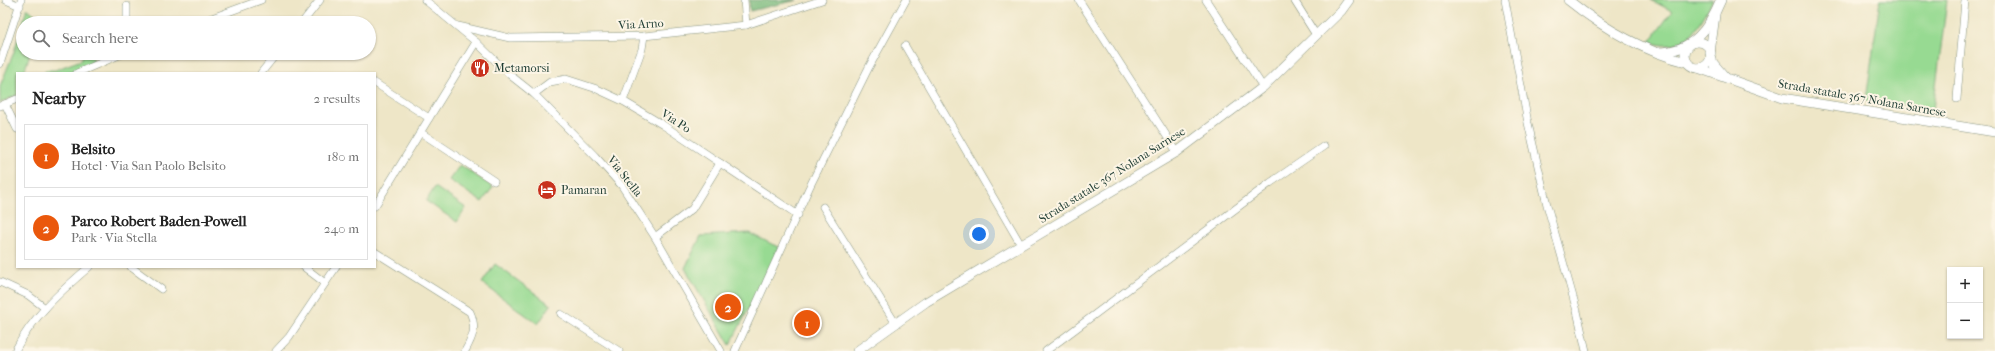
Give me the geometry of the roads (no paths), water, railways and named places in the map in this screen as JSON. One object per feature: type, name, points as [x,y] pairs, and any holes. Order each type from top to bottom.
[{"type":"main road","name":"Strada statale 367 Nolana Sarnese","points":[[857,351],[926,302],[1177,152],[1263,87],[1341,12],[1349,0]]},
{"type":"main road","points":[[1568,0],[1608,28],[1656,52],[1686,62],[1691,66],[1698,68],[1707,64],[1710,53],[1715,14],[1721,0]]},
{"type":"main road","points":[[1686,62],[1685,54],[1690,44],[1715,14]]},
{"type":"main road","points":[[1656,52],[1676,50],[1697,42],[1704,44],[1710,53],[1713,63],[1727,79]]},
{"type":"main road","name":"Strada statale 367 Nolana Sarnese","points":[[1698,68],[1782,98],[1995,132]]},
{"type":"street","points":[[6,0],[21,3],[17,16]]},
{"type":"street","points":[[217,16],[261,0]]},
{"type":"street","points":[[426,0],[458,26]]},
{"type":"street","points":[[744,0],[746,25]]},
{"type":"street","name":"Via Arno","points":[[458,26],[510,38],[644,36],[746,25],[822,0]]},
{"type":"street","points":[[735,351],[862,82],[906,0]]},
{"type":"street","points":[[1079,0],[1177,152]]},
{"type":"street","points":[[1206,0],[1263,87]]},
{"type":"street","points":[[1294,0],[1316,35]]},
{"type":"street","points":[[1506,0],[1523,98],[1540,175],[1577,311],[1586,351]]},
{"type":"street","points":[[1957,99],[1965,0]]},
{"type":"street","points":[[307,16],[319,1]]},
{"type":"street","points":[[127,6],[127,16]]},
{"type":"street","points":[[0,64],[16,18]]},
{"type":"street","name":"Via Stella","points":[[458,26],[510,75],[534,94],[595,156],[622,186],[655,237],[722,351]]},
{"type":"street","points":[[623,101],[642,49],[644,36]]},
{"type":"street","points":[[376,204],[476,42]]},
{"type":"street","points":[[905,46],[1021,245]]},
{"type":"street","points":[[79,72],[108,60]]},
{"type":"street","points":[[262,72],[271,60]]},
{"type":"street","name":"Via Po","points":[[534,94],[550,82],[566,79],[596,89],[623,101],[663,125],[798,215]]},
{"type":"street","points":[[376,84],[428,118]]},
{"type":"street","points":[[16,99],[3,105],[16,127]]},
{"type":"street","points":[[420,132],[494,181]]},
{"type":"street","points":[[1046,351],[1270,182],[1324,146]]},
{"type":"street","points":[[655,237],[692,210],[720,163]]},
{"type":"street","points":[[823,207],[896,324]]},
{"type":"street","points":[[376,253],[470,312],[474,323],[474,331],[465,351]]},
{"type":"street","points":[[15,351],[28,330],[45,308],[56,296],[88,268]]},
{"type":"street","points":[[132,268],[161,290]]},
{"type":"street","points":[[305,268],[325,283]]},
{"type":"street","points":[[276,351],[289,337],[335,268]]},
{"type":"street","points":[[0,282],[28,295],[45,308]]},
{"type":"street","points":[[562,314],[619,351]]},
{"type":"place","name":"Metamorsi","points":[[480,68]]},
{"type":"place","name":"Pamaran","points":[[547,190]]},
{"type":"place","name":"Parco Robert Baden-Powell","points":[[728,307]]},
{"type":"place","name":"Belsito","points":[[807,323]]}]
